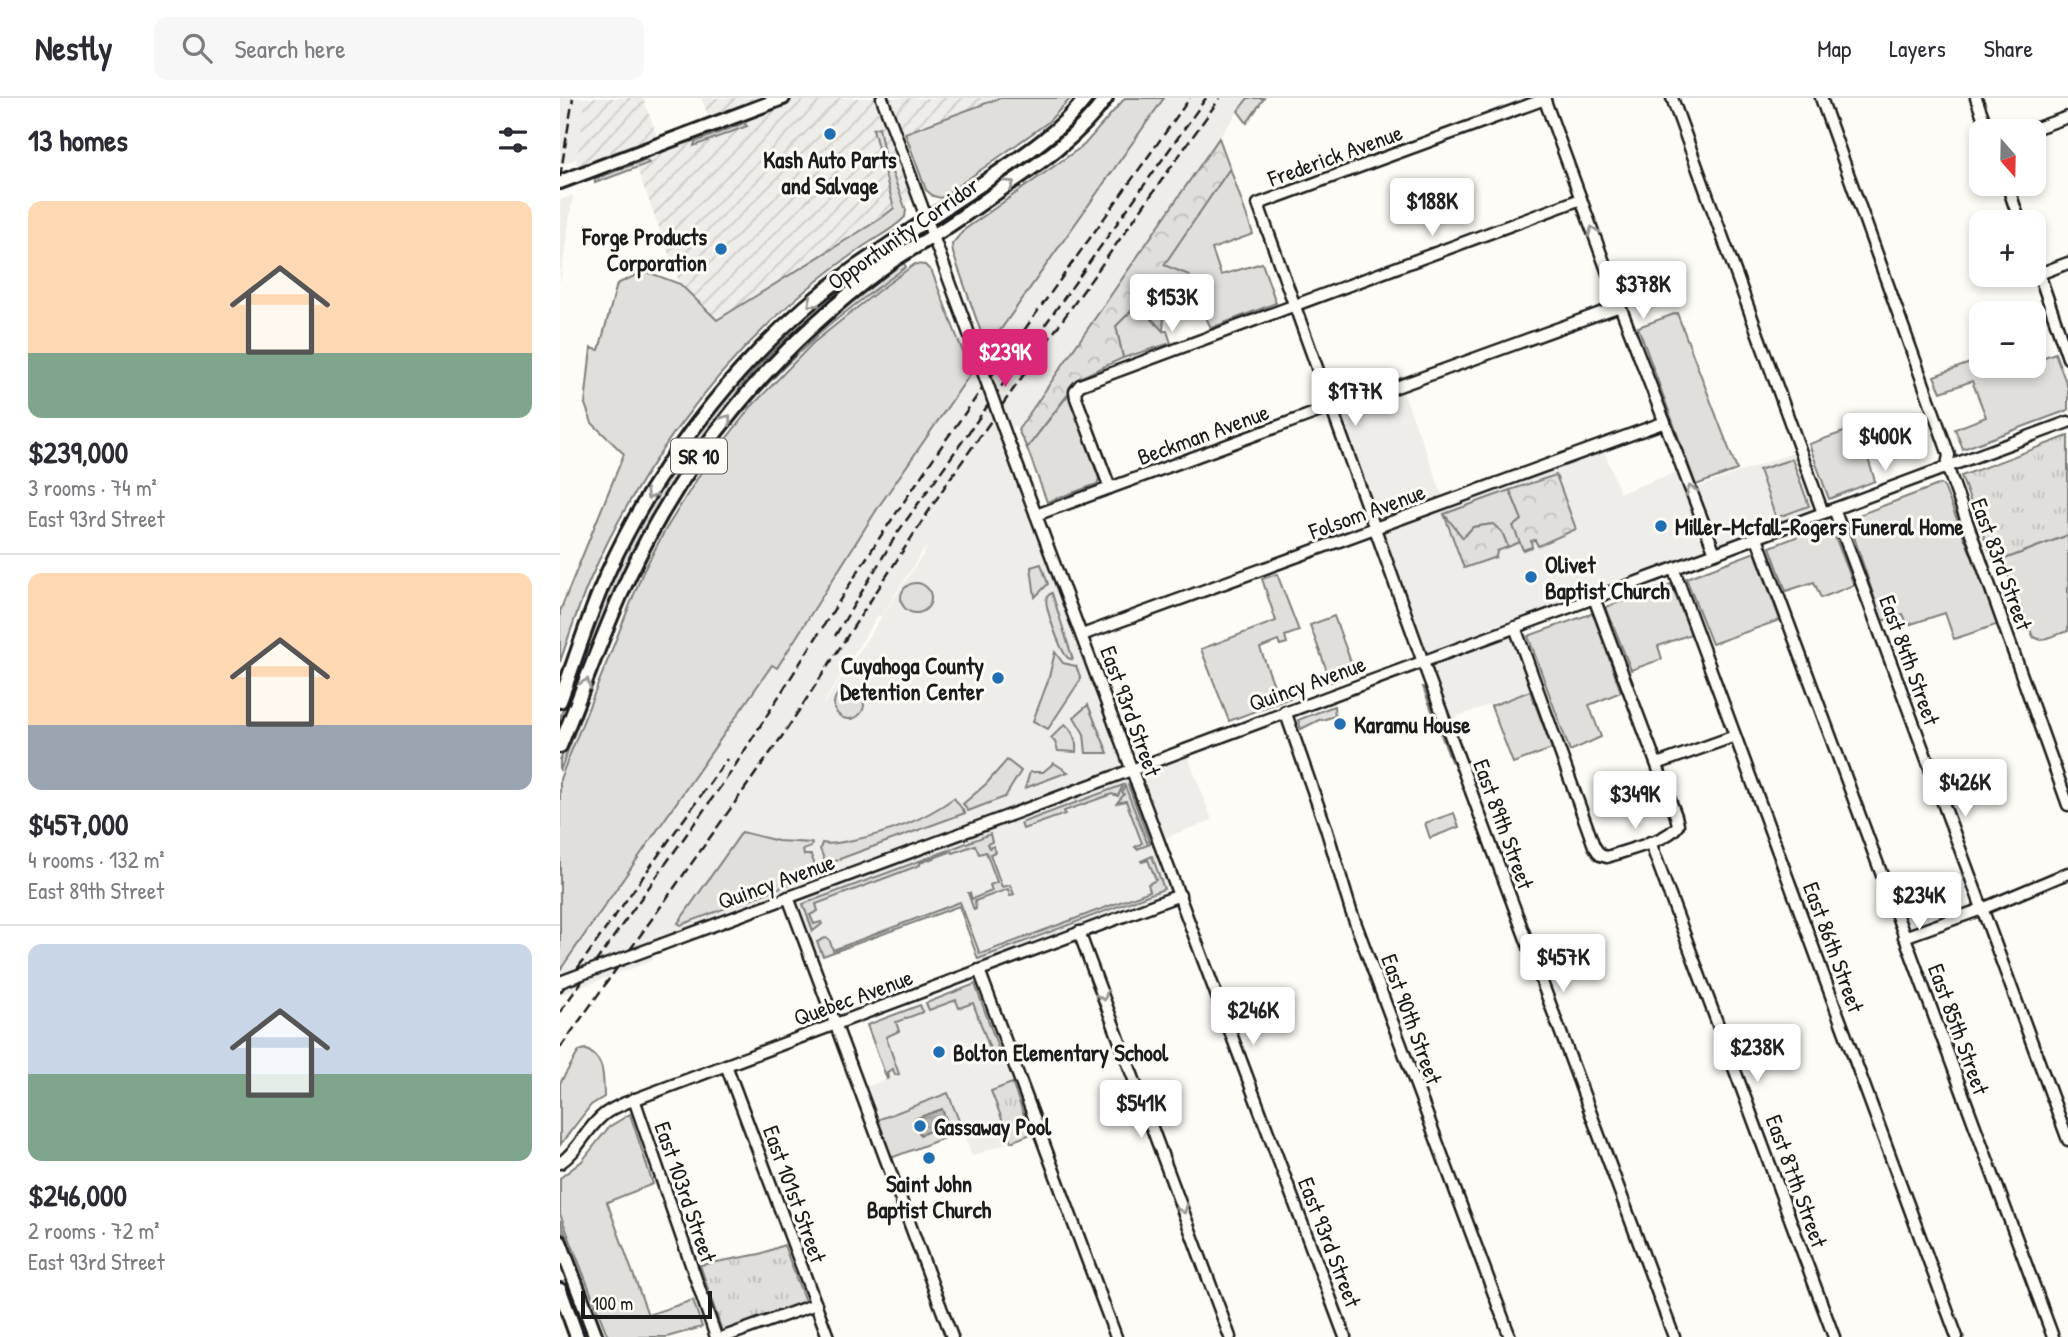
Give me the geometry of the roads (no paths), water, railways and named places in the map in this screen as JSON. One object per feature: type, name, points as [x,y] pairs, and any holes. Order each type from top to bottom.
[{"type":"main road","points":[[560,182],[783,98]]},
{"type":"main road","name":"Opportunity Corridor","points":[[560,701],[608,571],[640,512],[687,437],[745,367],[796,316],[854,269],[1032,149],[1060,127],[1086,98]]},
{"type":"main road","name":"Opportunity Corridor","points":[[560,746],[629,575],[668,504],[747,392],[791,346],[878,271],[1039,164],[1069,140],[1106,98]]},
{"type":"main road","points":[[560,1242],[596,1337]]},
{"type":"main road","points":[[561,1298],[577,1337]]},
{"type":"street","name":"East 93rd Street","points":[[882,98],[1345,1337]]},
{"type":"street","points":[[1544,98],[1715,553]]},
{"type":"street","name":"Frederick Avenue","points":[[1258,204],[1544,98]]},
{"type":"street","points":[[1672,98],[1823,513]]},
{"type":"street","name":"East 83rd Street","points":[[1821,98],[1949,455],[1947,466],[2068,805]]},
{"type":"street","points":[[1976,98],[1984,119]]},
{"type":"street","points":[[2046,125],[2068,117]]},
{"type":"street","points":[[1110,488],[1076,398],[1075,391],[1080,384],[1581,199]]},
{"type":"street","name":"East 89th Street","points":[[1258,204],[1423,661],[1674,1337]]},
{"type":"street","points":[[2046,271],[2068,263]]},
{"type":"street","points":[[2043,287],[2068,358]]},
{"type":"street","name":"Beckman Avenue","points":[[1036,515],[1323,410],[1341,407],[1620,306]]},
{"type":"street","name":"Folsom Avenue","points":[[1082,635],[1665,422]]},
{"type":"street","name":"Quincy Avenue","points":[[560,982],[2068,422]]},
{"type":"street","name":"East 84th Street","points":[[1834,509],[2068,1140]]},
{"type":"street","name":"East 85th Street","points":[[1757,538],[2053,1337]]},
{"type":"street","name":"East 86th Street","points":[[1674,570],[1958,1337]]},
{"type":"street","points":[[1515,627],[1594,846],[1600,855],[1607,857],[1650,842],[1675,831],[1678,825],[1594,598]]},
{"type":"street","name":"East 90th Street","points":[[1285,711],[1326,828],[1351,911],[1510,1337]]},
{"type":"street","points":[[1657,764],[1735,736]]},
{"type":"street","name":"East 87th Street","points":[[1650,842],[1834,1337]]},
{"type":"street","points":[[1904,937],[1982,909],[2068,873]]},
{"type":"street","name":"Quebec Avenue","points":[[560,1163],[574,1152],[600,1118],[612,1109],[1180,895]]},
{"type":"street","points":[[788,897],[952,1337]]},
{"type":"street","points":[[1079,932],[1230,1337]]},
{"type":"street","points":[[979,970],[1116,1337]]},
{"type":"street","name":"East 101st Street","points":[[726,1065],[828,1337]]},
{"type":"street","name":"East 103rd Street","points":[[634,1100],[716,1337]]},
{"type":"street","points":[[724,1337],[816,1304]]},
{"type":"railway","points":[[560,177],[573,98]]},
{"type":"railway","points":[[560,1012],[731,772],[876,543],[945,441],[1190,98]]},
{"type":"railway","points":[[835,636],[898,532],[1206,98]]},
{"type":"railway","points":[[560,1048],[783,735],[949,480],[1220,98]]},
{"type":"railway","points":[[560,993],[727,759]]},
{"type":"place","name":"Kash Auto Parts and Salvage","points":[[830,134]]},
{"type":"place","name":"Forge Products Corporation","points":[[721,249]]},
{"type":"place","name":"Miller-Mcfall-Rogers Funeral Home","points":[[1661,526]]},
{"type":"place","name":"Olivet Baptist Church","points":[[1531,577]]},
{"type":"place","name":"Cuyahoga County Detention Center","points":[[998,678]]},
{"type":"place","name":"Karamu House","points":[[1340,724]]},
{"type":"place","name":"Bolton Elementary School","points":[[939,1052]]},
{"type":"place","name":"Gassaway Pool","points":[[920,1126]]},
{"type":"place","name":"Saint John Baptist Church","points":[[929,1158]]}]
